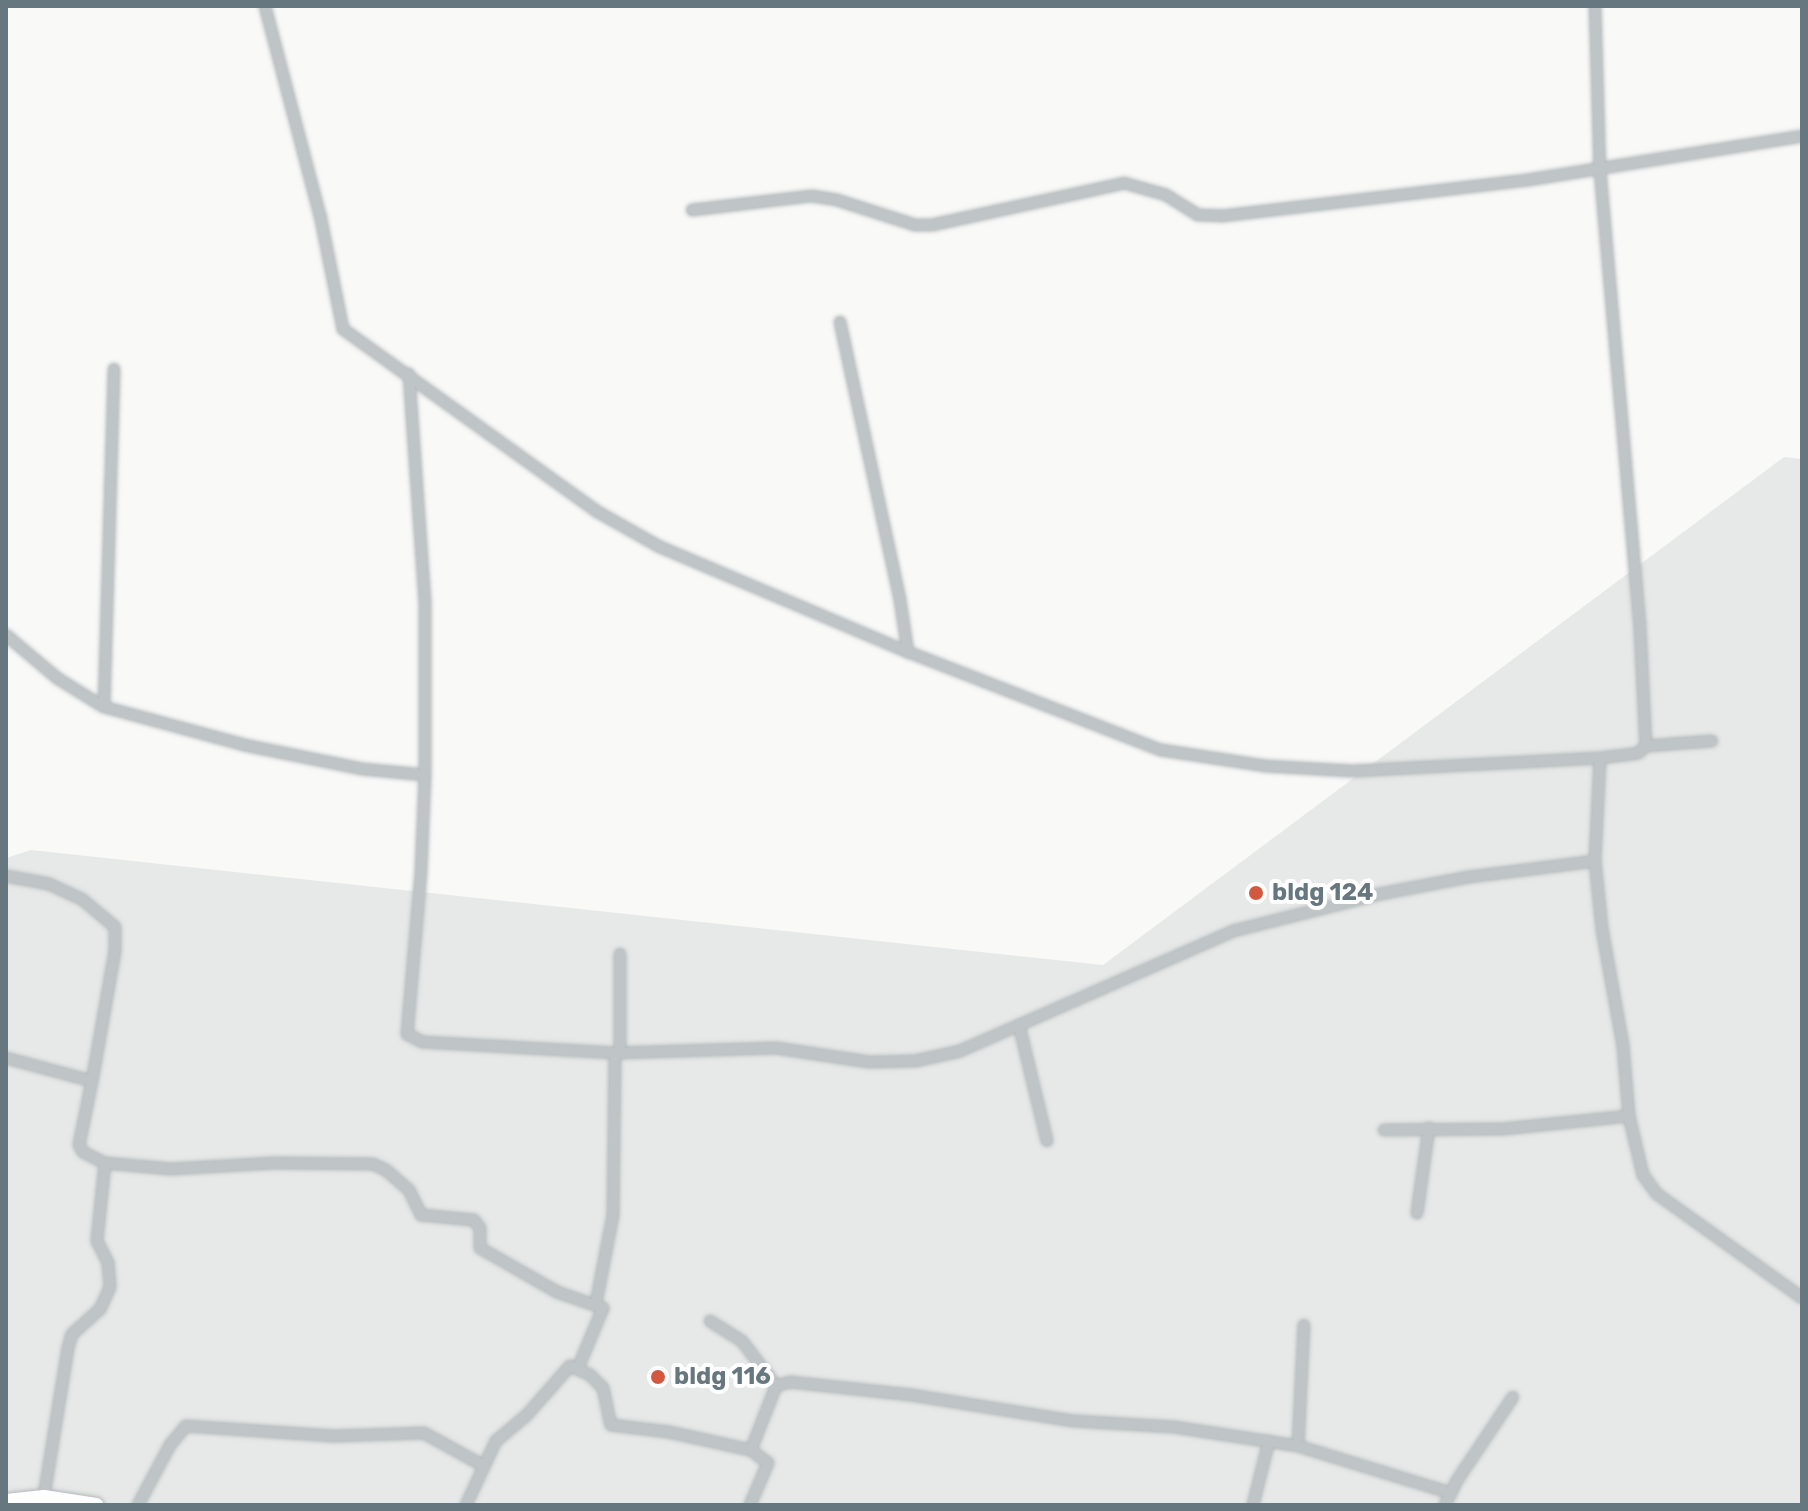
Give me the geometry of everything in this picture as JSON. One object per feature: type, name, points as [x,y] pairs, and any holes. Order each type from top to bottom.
[{"type":"main road","points":[[6,1501],[44,1497],[96,1505]]},
{"type":"street","points":[[265,6],[320,215],[341,325],[598,512],[658,546],[908,652],[1134,742],[1221,759],[1352,771],[1600,758],[1638,753],[1646,746],[1712,741]]},
{"type":"street","points":[[1595,6],[1600,170],[1640,629],[1646,746]]},
{"type":"street","points":[[692,210],[812,196],[915,225],[932,225],[1124,183],[1158,192],[1198,215],[1222,216],[1600,170],[1802,136]]},
{"type":"street","points":[[840,322],[900,600],[908,652]]},
{"type":"street","points":[[104,707],[114,369]]},
{"type":"street","points":[[409,374],[425,603],[425,775],[421,872],[407,1034],[423,1042],[618,1053],[776,1048],[869,1062],[915,1061],[960,1051],[1233,931],[1380,894],[1469,877],[1595,861]]},
{"type":"street","points":[[6,635],[57,678],[104,707],[249,746],[362,769],[425,775]]},
{"type":"street","points":[[1600,758],[1595,861],[1602,929],[1623,1046],[1629,1116],[1643,1175],[1657,1194],[1802,1298]]},
{"type":"street","points":[[6,876],[49,884],[83,900],[115,927],[115,951],[79,1145],[83,1152],[105,1163],[171,1169],[274,1163],[373,1164],[400,1180],[421,1215],[474,1220],[480,1228],[480,1248],[557,1292],[596,1303],[604,1311],[578,1368]]},
{"type":"street","points":[[596,1303],[613,1215],[620,954]]},
{"type":"street","points":[[1019,1025],[1047,1141]]},
{"type":"street","points":[[6,1058],[92,1081]]},
{"type":"street","points":[[1384,1130],[1503,1129],[1629,1116]]},
{"type":"street","points":[[1417,1213],[1429,1128]]},
{"type":"street","points":[[44,1497],[72,1334],[100,1309],[110,1287],[108,1263],[97,1241],[105,1163]]},
{"type":"street","points":[[710,1321],[742,1341],[776,1386]]},
{"type":"street","points":[[1298,1446],[1304,1325]]},
{"type":"street","points":[[466,1505],[496,1441],[526,1416],[570,1366],[578,1368],[603,1388],[611,1425],[669,1432],[751,1450],[768,1463],[750,1505]]},
{"type":"street","points":[[776,1386],[790,1382],[911,1395],[1074,1421],[1174,1427],[1269,1441],[1298,1446],[1451,1493]]},
{"type":"street","points":[[751,1450],[776,1386]]},
{"type":"street","points":[[1445,1505],[1513,1397]]},
{"type":"street","points":[[138,1505],[170,1445],[186,1426],[334,1436],[424,1433],[484,1466]]},
{"type":"street","points":[[1253,1505],[1269,1441]]},
{"type":"shaded area","points":[[1784,457],[1802,459],[1802,1505],[6,1505],[6,858],[31,850],[1103,965]]},
{"type":"place","name":"bldg 124","points":[[1256,893]]},
{"type":"place","name":"bldg 116","points":[[658,1377]]}]
